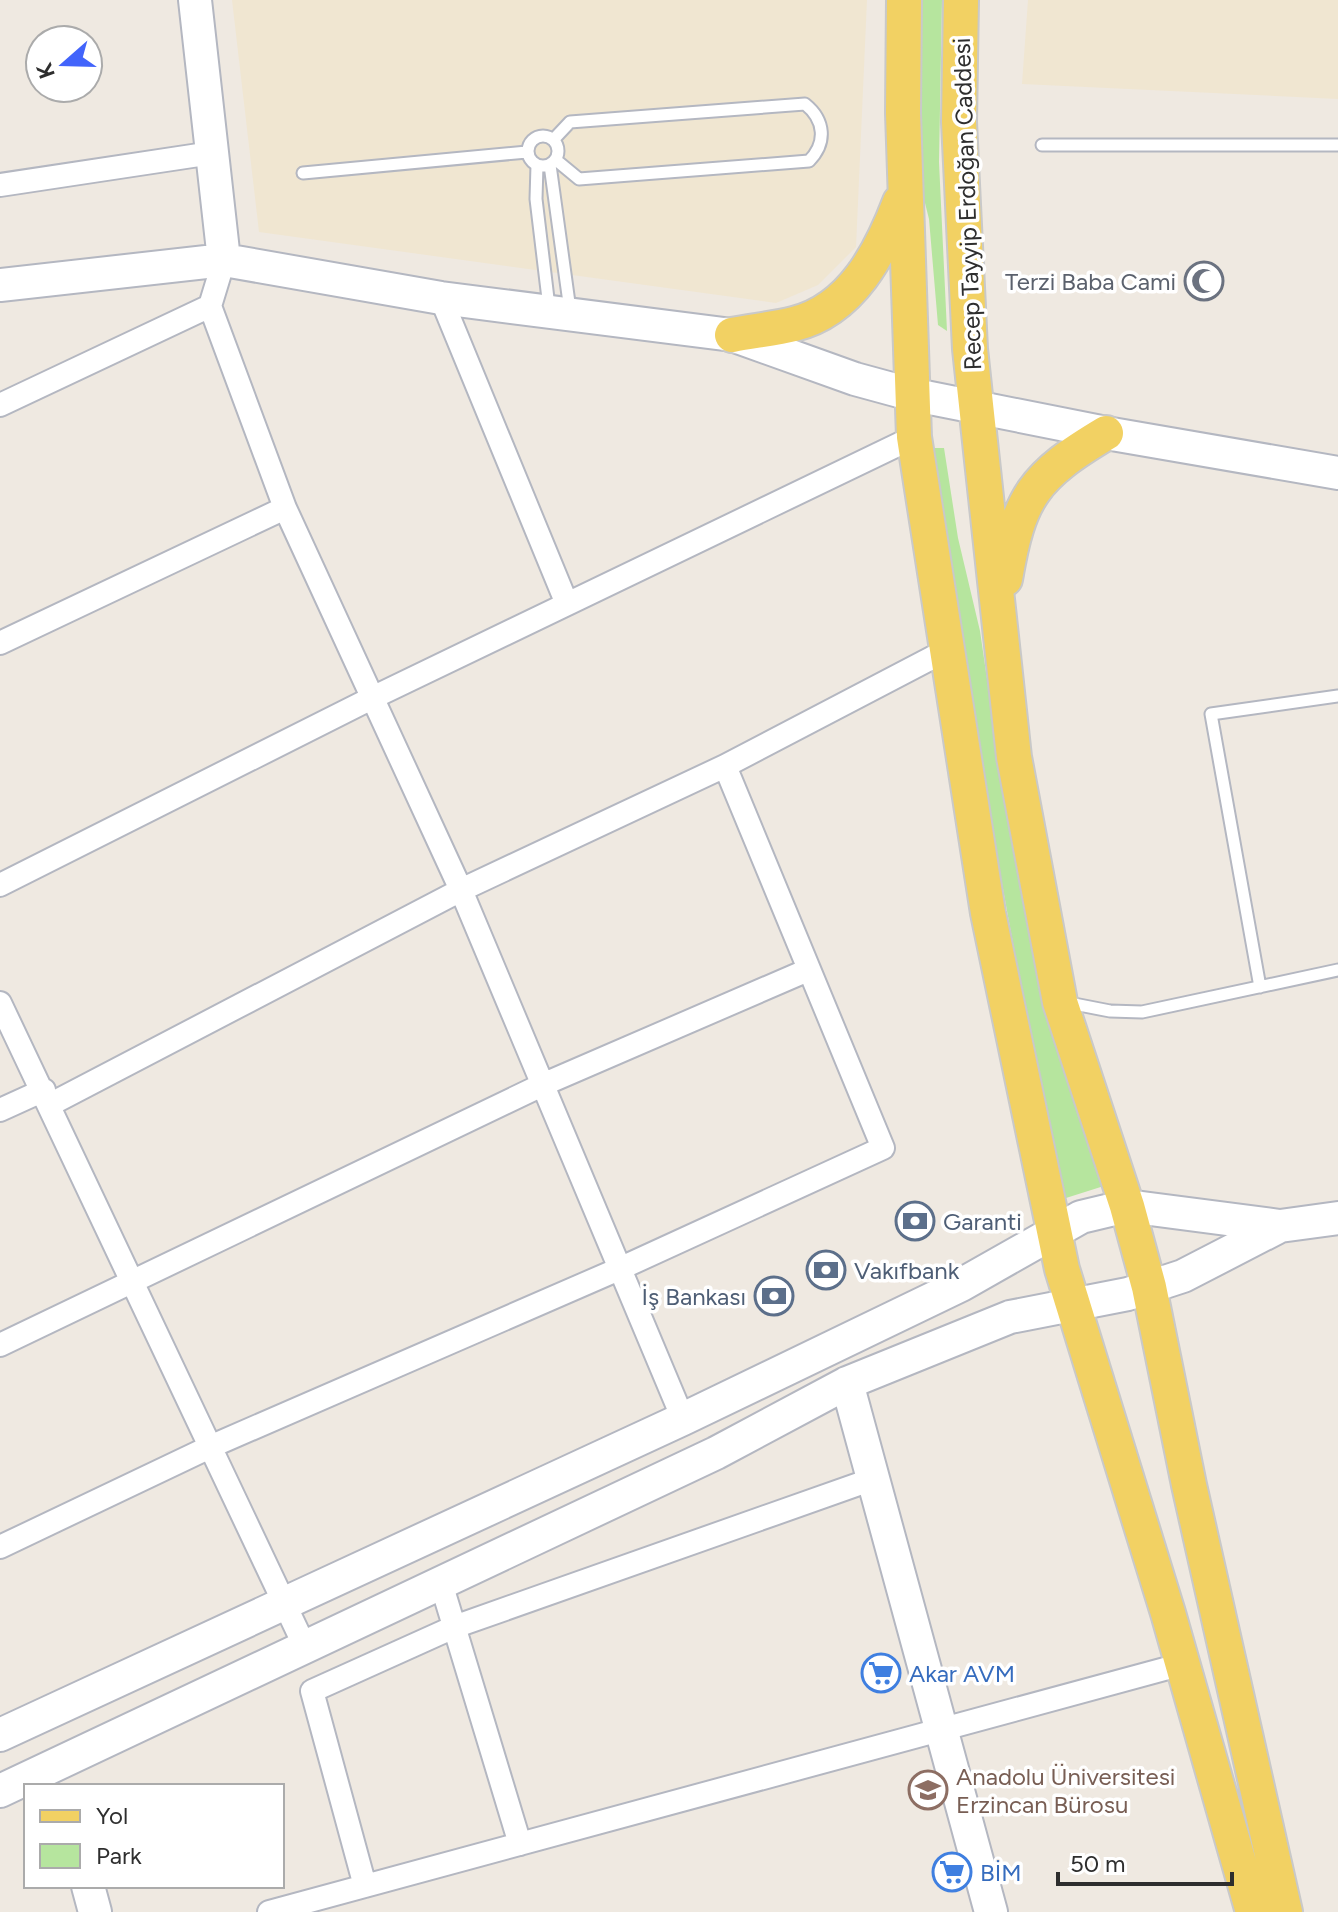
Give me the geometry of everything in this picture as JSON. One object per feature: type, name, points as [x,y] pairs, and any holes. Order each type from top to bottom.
[{"type":"main road","points":[[195,0],[224,260]]},
{"type":"main road","points":[[904,0],[910,394],[945,651],[988,913],[1052,1232],[1183,1664],[1253,1912]]},
{"type":"main road","name":"Recep Tayyip Erdoğan Caddesi","points":[[961,0],[959,122],[976,409],[1014,757],[1060,1002],[1127,1206],[1149,1287],[1189,1485],[1285,1912]]},
{"type":"main road","points":[[732,335],[797,324],[832,306],[865,276],[888,234],[906,186]]},
{"type":"main road","points":[[0,285],[224,260],[441,298],[732,335],[855,379],[910,394],[1106,433],[1338,473]]},
{"type":"main road","points":[[998,623],[1013,530],[1024,506],[1035,487],[1060,461],[1106,433]]},
{"type":"main road","points":[[0,1735],[683,1419],[961,1285],[1052,1232],[1104,1209],[1127,1206],[1280,1226],[1338,1218]]},
{"type":"main road","points":[[27,1784],[58,1776],[305,1647],[716,1453],[847,1383],[1010,1317],[1149,1287],[1183,1276],[1280,1226]]},
{"type":"main road","points":[[847,1383],[991,1912]]},
{"type":"main road","points":[[0,1791],[24,1785]]},
{"type":"main road","points":[[89,1888],[95,1912]]},
{"type":"street","points":[[0,185],[212,153]]},
{"type":"street","points":[[224,260],[210,306],[285,508],[461,890],[683,1419]]},
{"type":"street","points":[[441,298],[567,604]]},
{"type":"street","points":[[0,405],[210,306]]},
{"type":"street","points":[[0,885],[372,698],[914,437]]},
{"type":"street","points":[[0,643],[285,508]]},
{"type":"street","points":[[0,1110],[47,1097],[461,890],[725,766],[945,651]]},
{"type":"street","points":[[1,1543],[212,1446],[619,1269],[883,1148],[725,766]]},
{"type":"street","points":[[0,1345],[542,1085],[808,970]]},
{"type":"street","points":[[0,1003],[305,1647]]},
{"type":"street","points":[[365,1886],[312,1691],[454,1627],[873,1479]]},
{"type":"street","points":[[441,1583],[520,1844]]},
{"type":"street","points":[[269,1912],[1183,1664]]},
{"type":"lane","points":[[537,165],[553,163],[579,179],[809,161],[819,148],[822,131],[817,116],[805,104],[570,122],[554,139]]},
{"type":"lane","points":[[527,152],[533,139],[540,135],[554,139],[558,146],[553,163],[560,313]]},
{"type":"lane","points":[[1042,145],[1338,145]]},
{"type":"lane","points":[[527,152],[537,165],[536,199],[560,313]]},
{"type":"lane","points":[[303,173],[527,152]]},
{"type":"lane","points":[[1260,987],[1211,714],[1338,696]]},
{"type":"lane","points":[[1060,1002],[1142,1012],[1338,970]]},
{"type":"shaded area","points":[[232,0],[867,0],[856,247],[818,285],[776,303],[259,232]]},
{"type":"shaded area","points":[[1028,0],[1338,0],[1338,99],[1022,84]]},
{"type":"green space","points":[[921,0],[942,0],[939,162],[947,331],[938,325],[929,219],[921,187]]},
{"type":"green space","points":[[934,448],[944,448],[958,538],[980,631],[1007,816],[1028,928],[1061,1060],[1107,1185],[1066,1198],[1008,919],[961,637]]},
{"type":"place","name":"Terzi Baba Cami","points":[[1204,281]]},
{"type":"place","name":"Garanti","points":[[915,1221]]},
{"type":"place","name":"Vakıfbank","points":[[826,1270]]},
{"type":"place","name":"İş Bankası","points":[[774,1296]]},
{"type":"place","name":"Akar AVM","points":[[881,1673]]},
{"type":"place","name":"Anadolu Üniversitesi Erzincan Bürosu","points":[[928,1790]]},
{"type":"place","name":"BİM","points":[[952,1872]]}]
